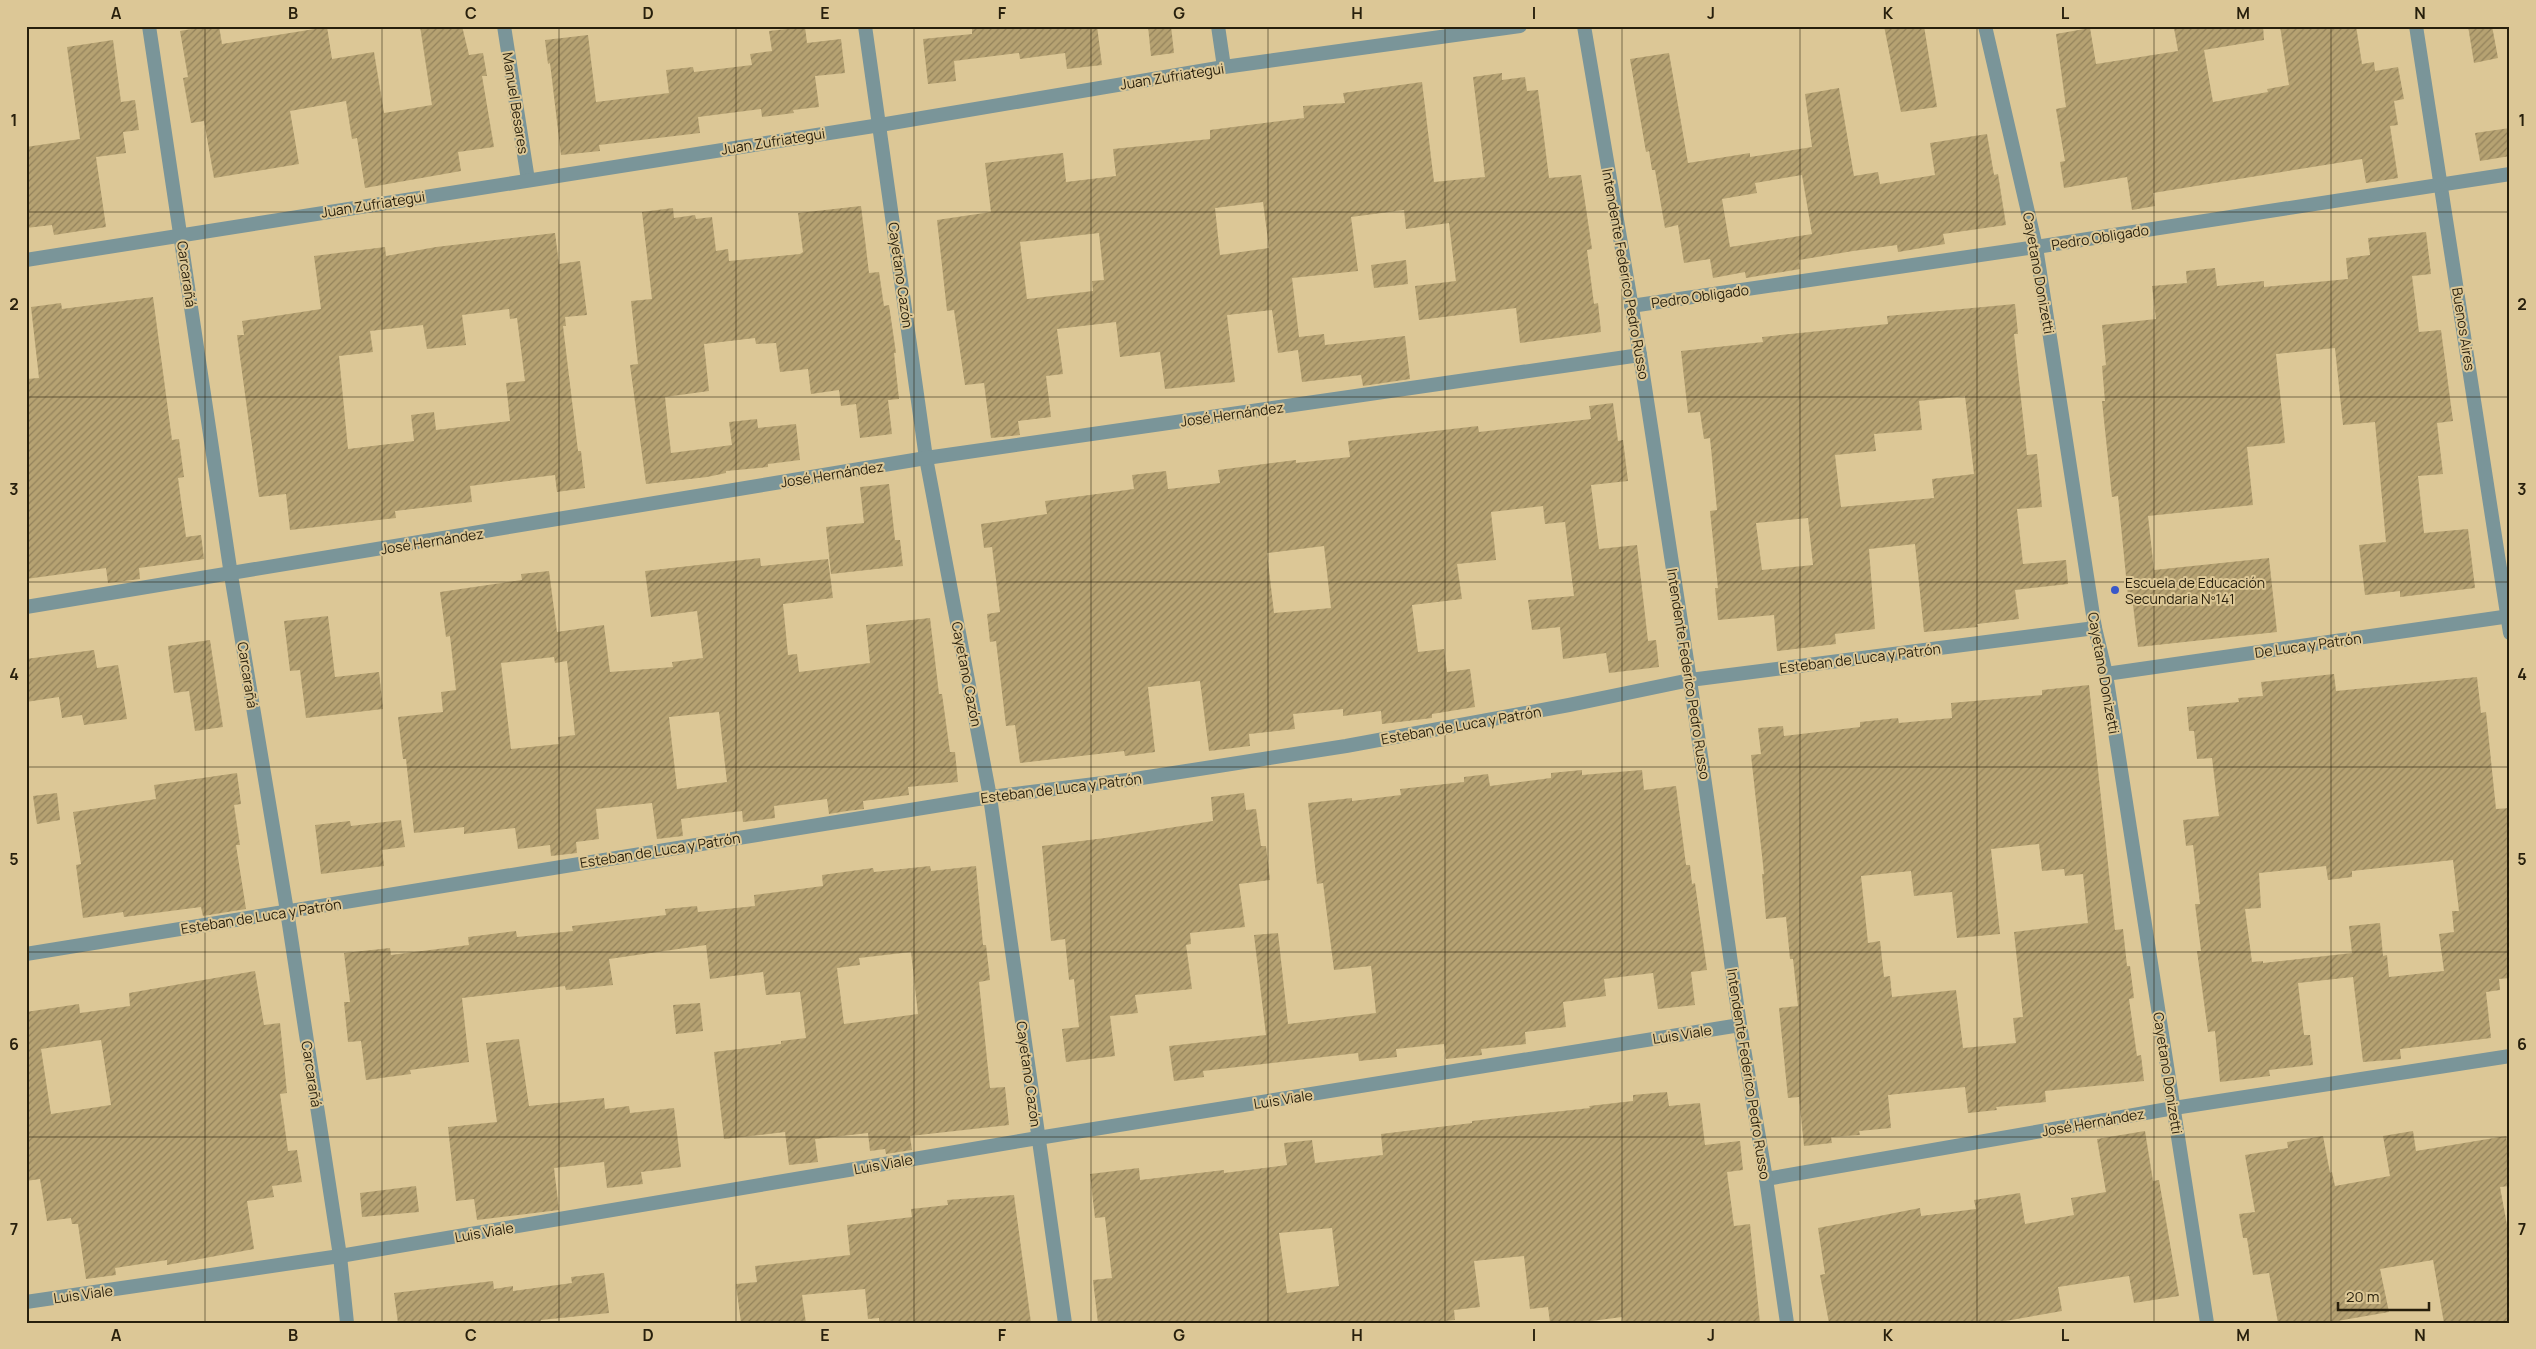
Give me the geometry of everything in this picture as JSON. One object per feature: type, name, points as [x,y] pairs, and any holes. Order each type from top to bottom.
[{"type":"street","name":"Carcarañá","points":[[149,26],[182,235],[231,574],[287,911],[340,1256],[348,1323]]},
{"type":"street","name":"Manuel Besares","points":[[504,26],[528,180]]},
{"type":"street","name":"Cayetano Cazón","points":[[865,26],[926,458],[990,797],[1065,1323]]},
{"type":"street","points":[[1218,26],[1224,67]]},
{"type":"street","name":"Juan Zufriategui","points":[[26,260],[880,125],[1224,67],[1520,26]]},
{"type":"street","name":"Intendente Federico Pedro Russo","points":[[1584,26],[1640,355],[1740,1024],[1766,1179],[1787,1323]]},
{"type":"street","name":"Cayetano Donizetti","points":[[1984,26],[2036,247],[2095,628],[2106,674],[2208,1323]]},
{"type":"street","name":"Buenos Aires","points":[[2416,26],[2442,184],[2510,633]]},
{"type":"street","name":"Pedro Obligado","points":[[1631,306],[2036,247],[2510,174]]},
{"type":"street","name":"José Hernández","points":[[26,607],[926,458],[1640,355]]},
{"type":"street","name":"De Luca y Patrón","points":[[2106,674],[2508,616]]},
{"type":"street","name":"Esteban de Luca y Patrón","points":[[26,954],[990,797],[1135,780],[1346,746],[1570,705],[1690,680],[2095,628]]},
{"type":"street","name":"Luis Viale","points":[[26,1302],[340,1256],[1038,1138],[1740,1024]]},
{"type":"street","name":"José Hernández","points":[[1766,1179],[2174,1108],[2510,1056]]},
{"type":"building","points":[[219,26],[222,44],[327,27],[332,59],[374,52],[384,113],[432,105],[420,26],[462,26],[469,55],[483,53],[487,76],[482,76],[494,147],[458,152],[461,171],[365,188],[357,138],[352,139],[346,101],[290,111],[299,164],[214,178],[204,121],[191,123],[183,78],[188,77],[180,31]]},
{"type":"building","points":[[972,26],[1097,26],[1102,65],[1067,69],[1065,53],[1020,59],[1019,53],[954,61],[956,81],[928,84],[923,39],[972,34]]},
{"type":"building","points":[[1148,26],[1171,26],[1174,53],[1151,56]]},
{"type":"building","points":[[1884,26],[1924,26],[1937,107],[1901,112]]},
{"type":"building","points":[[2187,26],[2263,26],[2264,40],[2204,50],[2213,102],[2268,92],[2267,89],[2289,85],[2280,26],[2356,26],[2362,64],[2374,62],[2375,71],[2398,67],[2404,99],[2394,101],[2398,125],[2390,126],[2398,178],[2366,183],[2362,159],[2153,193],[2155,206],[2132,210],[2127,177],[2064,188],[2060,162],[2065,161],[2056,109],[2066,107],[2056,34],[2090,28],[2096,64],[2178,51],[2174,28]]},
{"type":"building","points":[[2468,26],[2492,26],[2498,58],[2474,63]]},
{"type":"building","points":[[805,27],[807,43],[841,39],[845,73],[815,76],[819,107],[793,110],[794,113],[762,117],[761,109],[698,117],[700,133],[599,145],[600,151],[561,155],[550,63],[548,64],[545,40],[588,35],[596,102],[669,93],[666,70],[693,67],[694,72],[752,65],[750,54],[772,51],[769,31]]},
{"type":"building","points":[[113,40],[121,102],[135,100],[139,130],[123,132],[126,153],[96,157],[106,227],[54,235],[52,225],[26,228],[26,147],[80,139],[67,47]]},
{"type":"building","points":[[1669,53],[1688,163],[1750,153],[1750,157],[1812,147],[1805,94],[1839,88],[1854,176],[1878,172],[1880,184],[1935,175],[1930,143],[1987,134],[1994,175],[1998,174],[2006,225],[1943,234],[1945,244],[1898,252],[1897,245],[1853,251],[1799,260],[1800,269],[1746,278],[1745,272],[1713,278],[1710,259],[1684,263],[1678,225],[1665,228],[1655,170],[1652,170],[1649,151],[1646,152],[1630,59]],"holes":[[[1802,175],[1812,234],[1730,247],[1722,199],[1757,193],[1755,183]]]},
{"type":"building","points":[[1502,73],[1502,80],[1525,77],[1527,91],[1538,90],[1549,178],[1581,175],[1592,249],[1587,250],[1594,304],[1598,303],[1601,332],[1520,343],[1516,308],[1419,320],[1415,286],[1456,281],[1449,223],[1406,229],[1404,210],[1351,217],[1358,271],[1292,278],[1299,337],[1324,334],[1325,345],[1405,336],[1410,379],[1363,386],[1361,375],[1302,382],[1298,350],[1278,353],[1272,310],[1227,315],[1235,382],[1165,389],[1160,352],[1120,357],[1116,322],[1057,329],[1063,374],[1046,376],[1051,417],[1018,421],[1020,435],[991,438],[984,383],[965,385],[954,310],[947,311],[937,220],[991,212],[985,163],[1063,153],[1066,182],[1116,176],[1113,149],[1210,139],[1210,130],[1304,118],[1303,106],[1345,103],[1343,93],[1422,82],[1434,182],[1485,177],[1473,77]],"holes":[[[1263,202],[1269,248],[1220,255],[1215,208]],[[1099,233],[1104,280],[1092,281],[1093,291],[1027,299],[1020,242]]]},
{"type":"building","points":[[2510,128],[2510,156],[2480,161],[2475,133]]},
{"type":"building","points":[[861,206],[869,273],[879,272],[884,306],[889,305],[896,353],[894,353],[899,399],[888,400],[892,434],[860,438],[856,404],[841,406],[839,390],[811,394],[808,369],[780,372],[776,343],[756,344],[755,338],[704,344],[709,391],[665,397],[671,453],[732,445],[729,422],[757,419],[758,428],[796,424],[800,460],[768,464],[768,467],[726,471],[726,473],[707,477],[646,484],[630,365],[638,364],[631,301],[652,299],[642,212],[673,208],[674,218],[695,215],[696,219],[712,217],[716,251],[728,249],[729,261],[800,254],[803,252],[798,213]]},
{"type":"building","points":[[2426,232],[2431,274],[2412,276],[2419,332],[2441,330],[2453,421],[2437,423],[2443,474],[2418,476],[2424,533],[2468,529],[2475,588],[2400,597],[2400,591],[2365,595],[2359,545],[2386,542],[2375,422],[2343,425],[2335,348],[2276,354],[2285,443],[2247,447],[2253,505],[2148,516],[2154,570],[2269,558],[2277,632],[2138,647],[2133,605],[2129,606],[2118,496],[2112,497],[2102,401],[2105,401],[2102,366],[2106,365],[2102,325],[2156,319],[2152,286],[2187,283],[2186,271],[2215,268],[2217,286],[2264,281],[2264,287],[2348,279],[2346,258],[2370,255],[2368,238]]},
{"type":"building","points":[[555,233],[559,264],[580,261],[587,315],[565,317],[566,326],[563,326],[578,451],[581,451],[585,488],[557,492],[555,475],[470,486],[472,502],[395,511],[396,518],[290,530],[286,494],[259,497],[237,335],[244,335],[242,321],[321,309],[314,256],[385,247],[386,256],[436,247]],"holes":[[[509,309],[510,319],[517,318],[525,381],[506,383],[510,421],[436,430],[434,412],[411,415],[414,441],[348,449],[339,356],[373,352],[370,331],[423,325],[427,349],[466,345],[462,315]]]},
{"type":"building","points":[[1406,260],[1408,284],[1374,288],[1371,265]]},
{"type":"building","points":[[153,297],[172,440],[179,439],[184,477],[178,478],[186,537],[201,535],[204,559],[139,568],[140,579],[108,583],[106,568],[26,579],[26,379],[39,378],[31,307],[61,303],[62,309]]},
{"type":"building","points":[[2015,304],[2018,334],[2014,334],[2027,455],[2037,454],[2042,507],[2017,509],[2023,564],[2066,560],[2068,584],[2015,590],[2019,619],[1977,624],[1978,627],[1924,632],[1915,544],[1869,549],[1875,629],[1835,634],[1836,644],[1777,651],[1774,615],[1718,620],[1715,588],[1718,588],[1710,511],[1717,510],[1710,438],[1704,439],[1700,412],[1688,413],[1681,351],[1763,342],[1762,337],[1888,324],[1887,316]],"holes":[[[1965,396],[1974,474],[1932,479],[1934,498],[1841,507],[1835,455],[1876,451],[1874,434],[1922,430],[1919,401]],[[1808,518],[1813,565],[1762,570],[1756,523]]]},
{"type":"building","points":[[1613,403],[1618,441],[1623,440],[1628,481],[1591,485],[1599,549],[1637,545],[1648,641],[1656,640],[1659,667],[1609,673],[1606,653],[1563,659],[1560,627],[1532,630],[1528,600],[1574,596],[1565,522],[1545,524],[1543,506],[1491,512],[1496,560],[1457,564],[1462,599],[1412,605],[1418,652],[1444,649],[1447,672],[1470,669],[1475,707],[1432,714],[1432,718],[1382,724],[1381,711],[1343,716],[1343,709],[1293,714],[1295,729],[1249,734],[1250,746],[1209,751],[1200,681],[1148,687],[1155,752],[1125,756],[1124,751],[1020,763],[1015,725],[1006,726],[996,641],[990,642],[987,614],[1000,612],[992,547],[984,548],[981,524],[1047,514],[1045,501],[1134,489],[1132,475],[1166,471],[1168,489],[1220,483],[1218,470],[1296,460],[1296,463],[1350,457],[1348,441],[1478,426],[1479,432],[1591,419],[1589,406]],"holes":[[[1324,546],[1331,608],[1274,613],[1267,553]]]},
{"type":"building","points":[[889,484],[895,540],[900,540],[903,566],[831,574],[826,527],[864,523],[860,487]]},
{"type":"building","points":[[760,558],[761,566],[828,559],[833,598],[783,604],[788,655],[797,654],[799,672],[870,663],[866,625],[930,618],[939,694],[942,694],[950,752],[955,752],[958,782],[908,787],[909,795],[863,801],[864,809],[829,814],[827,799],[774,806],[775,818],[743,822],[742,811],[681,819],[683,836],[657,839],[652,803],[596,809],[599,839],[576,842],[577,853],[551,856],[550,845],[518,849],[515,828],[464,834],[464,827],[414,833],[406,759],[403,759],[398,717],[443,712],[441,692],[456,690],[450,636],[446,637],[440,592],[522,580],[521,574],[549,571],[557,632],[604,625],[610,672],[673,667],[672,662],[703,658],[697,611],[651,617],[645,571]],"holes":[[[554,657],[555,663],[567,661],[575,735],[558,737],[559,744],[511,749],[501,663]],[[719,712],[727,782],[677,789],[669,717]]]},
{"type":"building","points":[[328,616],[335,677],[379,672],[383,709],[306,718],[300,670],[290,671],[284,621]]},
{"type":"building","points":[[210,640],[223,727],[195,731],[189,691],[174,693],[168,646]]},
{"type":"building","points":[[94,650],[97,668],[118,665],[127,719],[84,725],[82,715],[62,718],[59,697],[26,702],[26,659]]},
{"type":"building","points":[[2334,674],[2336,691],[2477,677],[2481,713],[2486,712],[2496,809],[2510,808],[2510,978],[2499,979],[2500,990],[2486,992],[2491,1038],[2400,1049],[2401,1059],[2363,1062],[2353,977],[2298,983],[2304,1035],[2310,1035],[2313,1065],[2269,1070],[2270,1076],[2220,1082],[2215,1031],[2208,1032],[2197,951],[2201,951],[2195,904],[2200,904],[2193,845],[2186,846],[2183,820],[2219,816],[2212,758],[2197,759],[2194,731],[2189,731],[2187,707],[2239,702],[2238,698],[2263,696],[2261,682]],"holes":[[[2453,860],[2459,911],[2452,911],[2454,932],[2439,934],[2444,971],[2389,977],[2387,955],[2383,956],[2380,923],[2349,926],[2352,953],[2263,963],[2263,961],[2252,962],[2245,909],[2261,908],[2259,873],[2326,866],[2328,880],[2352,877],[2352,871]]]},
{"type":"building","points":[[2089,685],[2115,930],[2123,929],[2127,966],[2130,966],[2134,998],[2129,999],[2137,1056],[2141,1055],[2144,1081],[2045,1091],[2046,1102],[1996,1107],[1997,1110],[1968,1113],[1965,1087],[1888,1095],[1891,1128],[1859,1131],[1860,1135],[1831,1137],[1832,1143],[1804,1146],[1799,1097],[1788,1098],[1779,1008],[1798,1006],[1793,959],[1790,959],[1786,917],[1766,919],[1762,874],[1764,874],[1751,755],[1761,754],[1758,728],[1783,726],[1784,736],[1860,727],[1860,722],[1898,718],[1899,723],[1952,718],[1951,703],[2042,695],[2042,690]],"holes":[[[2039,844],[2042,871],[2064,869],[2065,876],[2083,874],[2088,923],[2014,932],[2023,1017],[2013,1018],[2016,1043],[1963,1048],[1956,990],[1892,997],[1890,976],[1884,977],[1880,941],[1868,943],[1861,876],[1911,871],[1914,896],[1952,892],[1957,938],[2000,934],[1991,849]]]},
{"type":"building","points":[[1582,770],[1582,775],[1642,770],[1644,790],[1676,786],[1686,865],[1690,865],[1692,884],[1695,883],[1707,970],[1691,972],[1695,1005],[1658,1009],[1653,973],[1604,979],[1606,996],[1563,1002],[1566,1027],[1525,1032],[1526,1044],[1481,1049],[1482,1055],[1446,1059],[1444,1044],[1396,1049],[1397,1057],[1359,1061],[1358,1053],[1203,1071],[1204,1077],[1174,1081],[1169,1046],[1266,1035],[1254,935],[1278,933],[1288,1024],[1376,1013],[1371,966],[1334,970],[1323,883],[1317,884],[1308,803],[1352,798],[1352,801],[1401,795],[1400,789],[1464,782],[1464,777],[1488,774],[1490,786],[1551,778],[1551,773]]},
{"type":"building","points":[[237,773],[241,804],[234,805],[240,845],[236,845],[246,909],[203,916],[201,907],[124,917],[123,912],[83,918],[76,865],[81,864],[73,812],[156,799],[154,785]]},
{"type":"building","points":[[57,793],[60,820],[37,824],[33,796]]},
{"type":"building","points":[[1244,793],[1246,810],[1256,809],[1261,846],[1266,846],[1270,880],[1239,884],[1245,927],[1190,933],[1191,944],[1186,945],[1192,989],[1135,995],[1138,1013],[1110,1016],[1115,1056],[1066,1062],[1062,1029],[1079,1027],[1074,979],[1069,980],[1065,939],[1051,941],[1042,846],[1213,821],[1211,797]]},
{"type":"building","points":[[401,820],[405,847],[382,850],[384,866],[321,874],[315,825],[350,821],[351,826]]},
{"type":"building","points":[[930,866],[931,871],[976,866],[983,945],[986,945],[990,980],[979,982],[990,1088],[1005,1087],[1009,1125],[910,1136],[912,1150],[886,1154],[885,1149],[870,1151],[868,1133],[815,1139],[818,1162],[789,1165],[785,1132],[724,1139],[714,1052],[781,1044],[781,1041],[806,1038],[800,992],[766,995],[763,972],[710,979],[706,945],[609,959],[613,985],[566,990],[565,986],[462,998],[469,1062],[410,1070],[411,1074],[366,1080],[361,1041],[348,1042],[344,1002],[350,1002],[344,953],[390,948],[391,955],[469,945],[468,937],[516,931],[517,937],[573,931],[572,926],[666,915],[665,909],[697,906],[698,912],[755,906],[754,895],[823,886],[822,875],[873,868],[874,872]],"holes":[[[911,952],[918,1014],[844,1024],[837,968],[860,965],[859,958]]]},
{"type":"building","points":[[255,971],[264,1025],[280,1023],[287,1093],[280,1094],[288,1151],[297,1150],[302,1182],[272,1186],[274,1197],[247,1201],[254,1249],[167,1265],[167,1260],[115,1268],[116,1275],[86,1279],[78,1224],[72,1224],[71,1218],[47,1221],[40,1179],[26,1181],[26,1012],[79,1004],[80,1013],[130,1006],[129,993]],"holes":[[[101,1040],[111,1105],[51,1114],[41,1049]]]},
{"type":"building","points":[[700,1003],[703,1031],[676,1034],[673,1005]]},
{"type":"building","points":[[519,1039],[529,1106],[604,1098],[605,1109],[629,1106],[630,1113],[674,1108],[681,1167],[641,1172],[643,1184],[607,1188],[604,1162],[554,1168],[559,1210],[477,1220],[474,1199],[456,1201],[448,1127],[497,1122],[486,1043]]},
{"type":"building","points":[[1667,1092],[1669,1106],[1700,1103],[1705,1145],[1740,1141],[1743,1170],[1727,1172],[1734,1226],[1750,1224],[1760,1323],[1623,1323],[1622,1317],[1577,1323],[1550,1323],[1548,1307],[1530,1309],[1524,1256],[1474,1261],[1480,1307],[1454,1310],[1455,1320],[1424,1323],[1098,1323],[1093,1280],[1112,1278],[1105,1217],[1095,1218],[1090,1174],[1139,1168],[1140,1180],[1224,1170],[1224,1173],[1287,1165],[1284,1143],[1312,1140],[1315,1163],[1383,1155],[1381,1134],[1472,1123],[1472,1121],[1590,1108],[1589,1106],[1633,1101],[1633,1095]],"holes":[[[1332,1228],[1339,1286],[1287,1293],[1279,1233]]]},
{"type":"building","points":[[2145,1131],[2153,1181],[2159,1180],[2179,1296],[2134,1303],[2129,1276],[2058,1287],[2062,1311],[1994,1323],[1829,1323],[1820,1275],[1825,1274],[1818,1228],[1920,1208],[1921,1216],[1976,1209],[1974,1200],[2020,1193],[2025,1224],[2074,1215],[2071,1198],[2106,1192],[2097,1139]]},
{"type":"building","points":[[2413,1131],[2416,1151],[2506,1136],[2510,1158],[2510,1186],[2500,1187],[2510,1241],[2510,1323],[2444,1323],[2433,1260],[2380,1269],[2389,1312],[2326,1323],[2278,1323],[2269,1273],[2253,1275],[2247,1238],[2243,1238],[2239,1214],[2255,1212],[2245,1155],[2288,1148],[2287,1142],[2323,1136],[2330,1173],[2332,1172],[2335,1186],[2390,1176],[2383,1136]]},
{"type":"building","points":[[416,1186],[419,1212],[362,1217],[360,1193]]},
{"type":"building","points":[[1014,1195],[1031,1323],[879,1323],[879,1318],[868,1319],[865,1289],[802,1295],[806,1323],[741,1323],[736,1284],[757,1282],[755,1266],[850,1255],[847,1225],[912,1217],[911,1209],[948,1205],[947,1200]]},
{"type":"building","points":[[604,1273],[609,1313],[541,1320],[541,1323],[398,1323],[394,1293],[493,1281],[494,1289],[513,1286],[513,1291],[572,1283],[571,1277]]},
{"type":"place","name":"Escuela de Educación Secundaria Nº141","points":[[2115,590]]}]
